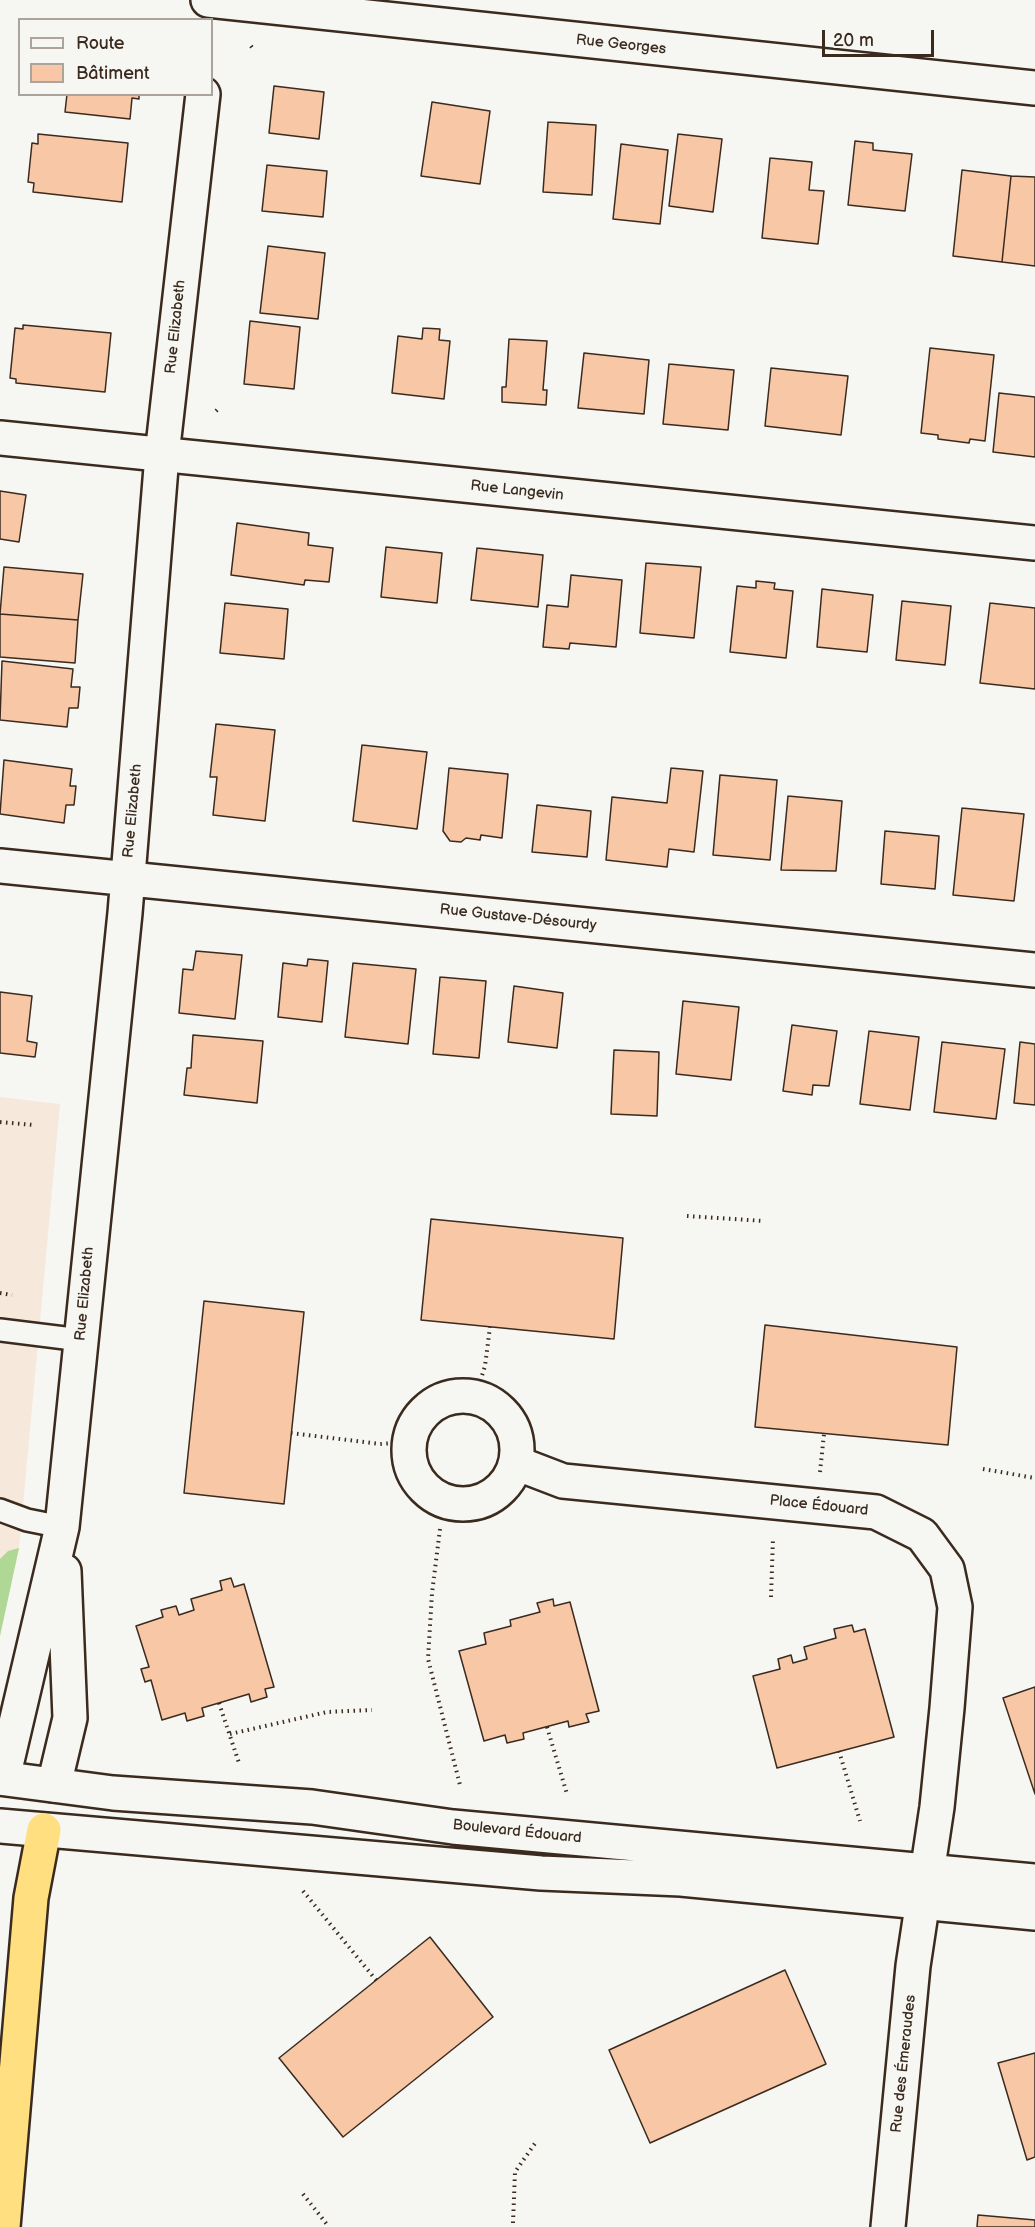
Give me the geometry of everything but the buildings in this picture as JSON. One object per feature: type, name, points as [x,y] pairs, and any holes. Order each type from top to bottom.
[{"type":"highway","points":[[3,2227],[31,1898],[44,1830]]},
{"type":"street","points":[[210,0],[210,18]]},
{"type":"street","name":"Rue Georges","points":[[210,0],[1035,88]]},
{"type":"street","name":"Rue Elizabeth","points":[[1,1782],[62,1527],[127,879],[162,455],[203,96]]},
{"type":"street","name":"Rue Langevin","points":[[0,438],[1035,543]]},
{"type":"street","name":"Rue Gustave-Désourdy","points":[[0,866],[1035,970]]},
{"type":"street","points":[[457,1397],[475,1398],[491,1404],[504,1415],[513,1430],[517,1446],[516,1463],[510,1479],[497,1493],[481,1502],[463,1505],[444,1501],[428,1492],[417,1478],[410,1460],[410,1442],[413,1428],[428,1409],[442,1400],[457,1397]]},
{"type":"street","name":"Place Édouard","points":[[516,1463],[563,1481],[876,1512],[922,1535],[948,1569],[955,1607],[938,1807],[925,1887]]},
{"type":"street","name":"Rue Elizabeth","points":[[44,1830],[70,1718],[62,1527]]},
{"type":"street","name":"Boulevard Édouard","points":[[1,1782],[312,1807],[925,1887],[1035,1913]]},
{"type":"street","name":"Boulevard Édouard","points":[[0,1826],[541,1873],[925,1887],[1035,1881]]},
{"type":"street","name":"Rue des Émeraudes","points":[[888,2227],[925,1887]]},
{"type":"lane","points":[[0,1330],[81,1340]]},
{"type":"lane","points":[[0,1510],[27,1520],[62,1527]]},
{"type":"path","points":[[0,1122],[33,1125]]},
{"type":"path","points":[[687,1216],[764,1221]]},
{"type":"path","points":[[0,1293],[12,1295]]},
{"type":"path","points":[[475,1398],[485,1366],[490,1327]]},
{"type":"path","points":[[291,1433],[380,1444],[410,1442]]},
{"type":"path","points":[[820,1482],[824,1434]]},
{"type":"path","points":[[983,1469],[1035,1478]]},
{"type":"path","points":[[771,1597],[775,1502]]},
{"type":"path","points":[[440,1529],[432,1593],[428,1659],[460,1785]]},
{"type":"path","points":[[219,1703],[239,1763]]},
{"type":"path","points":[[230,1734],[327,1712],[372,1710]]},
{"type":"path","points":[[547,1727],[567,1794]]},
{"type":"path","points":[[839,1751],[860,1821]]},
{"type":"path","points":[[303,1891],[376,1980]]},
{"type":"path","points":[[513,2223],[515,2172],[536,2142]]},
{"type":"path","points":[[303,2194],[329,2227]]},
{"type":"shaded area","points":[[0,1097],[60,1104],[19,1548],[0,1636]]},
{"type":"green space","points":[[19,1548],[0,1636],[0,1559],[8,1551]]}]
